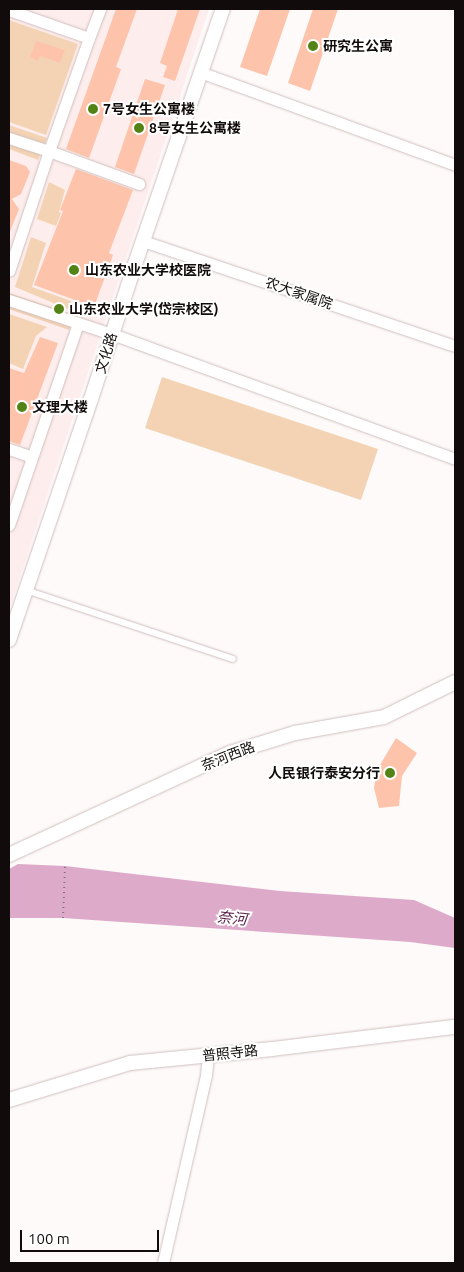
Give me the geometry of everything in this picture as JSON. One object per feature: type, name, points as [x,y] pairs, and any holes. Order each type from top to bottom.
[{"type":"street","points":[[9,270],[100,9]]},
{"type":"street","name":"文化路","points":[[9,640],[200,72],[223,9]]},
{"type":"street","points":[[9,10],[89,38]]},
{"type":"street","points":[[200,72],[455,165]]},
{"type":"street","points":[[9,138],[139,184]]},
{"type":"street","name":"农大家属院","points":[[143,241],[455,346]]},
{"type":"street","points":[[9,300],[112,334],[455,458]]},
{"type":"street","points":[[9,524],[78,323]]},
{"type":"street","points":[[9,449],[32,457]]},
{"type":"street","name":"奈河西路","points":[[9,855],[230,753],[295,733],[384,717],[455,682]]},
{"type":"street","name":"普照寺路","points":[[9,1100],[130,1063],[208,1056],[455,1027]]},
{"type":"street","points":[[163,1263],[206,1075],[208,1056]]},
{"type":"lane","points":[[26,590],[233,659]]},
{"type":"path","points":[[63,918],[65,866]]},
{"type":"shaded area","name":"山东农业大学(岱宗校区)","points":[[9,9],[209,9],[9,610]]},
{"type":"shaded area","points":[[9,20],[78,44],[46,135],[9,122]]},
{"type":"shaded area","points":[[9,125],[47,138],[38,160],[9,149]]},
{"type":"shaded area","points":[[49,182],[65,190],[59,212],[61,213],[56,226],[37,219]]},
{"type":"shaded area","points":[[31,237],[46,243],[32,287],[71,301],[68,309],[15,287]]},
{"type":"shaded area","points":[[9,293],[74,315],[69,330],[9,309]]},
{"type":"shaded area","points":[[9,314],[47,327],[36,336],[23,369],[9,363]]},
{"type":"shaded area","points":[[162,377],[378,449],[361,500],[145,428]]},
{"type":"water","name":"奈河","points":[[18,864],[65,866],[280,891],[414,900],[455,918],[455,948],[410,942],[63,918],[9,918],[9,869]]},
{"type":"building","name":"7号女生公寓楼","points":[[116,9],[137,9],[116,67],[121,69],[89,158],[66,149]]},
{"type":"building","points":[[178,9],[200,9],[175,81],[163,77],[167,66],[160,63]]},
{"type":"building","points":[[260,9],[290,9],[267,76],[240,67]]},
{"type":"building","name":"研究生公寓","points":[[313,9],[338,9],[310,91],[288,83]]},
{"type":"building","points":[[36,41],[65,50],[60,63],[40,56],[38,61],[30,57]]},
{"type":"building","name":"8号女生公寓楼","points":[[145,79],[165,85],[134,174],[115,167]]},
{"type":"building","points":[[9,160],[26,166],[30,172],[21,194],[12,199],[19,209],[9,234]]},
{"type":"building","points":[[76,169],[133,190],[109,253],[113,255],[94,307],[34,285],[63,211],[60,210]]},
{"type":"building","name":"文理大楼","points":[[40,337],[58,343],[20,445],[9,441],[9,368],[24,373]]},
{"type":"building","name":"人民银行泰安分行","points":[[396,738],[417,753],[402,776],[399,806],[379,808],[374,788],[377,770]]},
{"type":"place","name":"研究生公寓","points":[[313,46]]},
{"type":"place","name":"7号女生公寓楼","points":[[93,109]]},
{"type":"place","name":"8号女生公寓楼","points":[[139,128]]},
{"type":"place","name":"山东农业大学校医院","points":[[74,270]]},
{"type":"place","name":"山东农业大学(岱宗校区)","points":[[59,309]]},
{"type":"place","name":"文理大楼","points":[[22,407]]},
{"type":"place","name":"人民银行泰安分行","points":[[390,773]]}]
